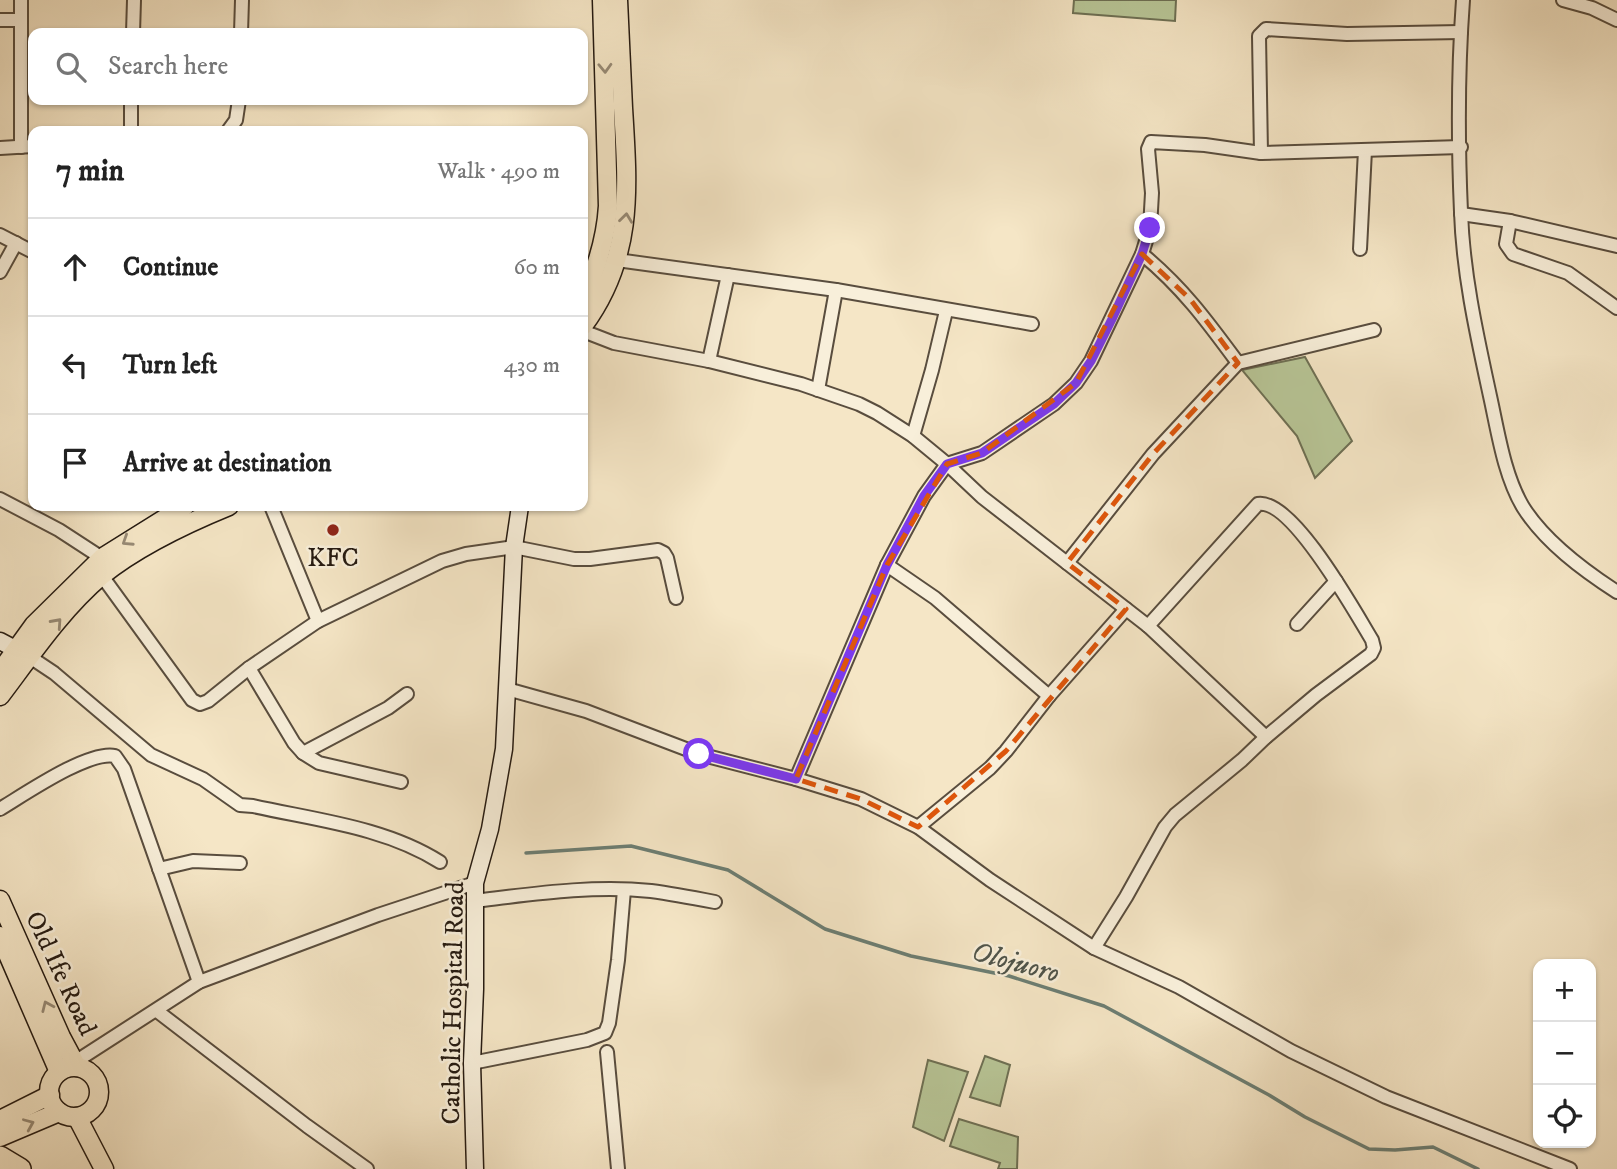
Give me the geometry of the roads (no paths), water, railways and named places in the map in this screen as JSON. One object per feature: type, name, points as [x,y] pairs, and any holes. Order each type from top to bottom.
[{"type":"highway","points":[[0,1157],[20,1169]]},
{"type":"main road","points":[[588,286],[607,228],[602,0]]},
{"type":"main road","points":[[588,319],[605,290],[617,260],[627,204],[618,0]]},
{"type":"main road","points":[[0,696],[23,654],[34,625],[102,567],[188,511]]},
{"type":"main road","points":[[0,672],[23,654]]},
{"type":"main road","name":"Old Ife Road","points":[[0,900],[61,1037],[76,1065],[89,1072],[97,1082],[99,1095],[94,1107],[77,1117]]},
{"type":"main road","name":"Old Ife Road","points":[[0,936],[59,1072]]},
{"type":"main road","name":"Old Ife Road","points":[[50,1095],[51,1082],[59,1072],[76,1065]]},
{"type":"main road","points":[[0,1121],[50,1095],[59,1112]]},
{"type":"main road","points":[[0,1137],[59,1112],[77,1117],[104,1169]]},
{"type":"street","points":[[0,148],[27,147],[21,0]]},
{"type":"street","points":[[133,28],[134,0]]},
{"type":"street","points":[[241,28],[242,0]]},
{"type":"street","points":[[1463,0],[1461,214],[1478,339],[1510,478],[1522,506],[1537,527],[1563,552],[1617,593]]},
{"type":"street","points":[[1563,0],[1592,8],[1617,20]]},
{"type":"street","points":[[0,20],[21,20]]},
{"type":"street","points":[[1261,153],[1259,36],[1266,29],[1347,34],[1461,32]]},
{"type":"street","points":[[131,105],[131,126]]},
{"type":"street","points":[[232,126],[236,120],[238,105]]},
{"type":"street","points":[[796,779],[887,565],[924,496],[947,464],[982,453],[1054,404],[1076,383],[1091,361],[1142,254],[1152,212],[1148,149],[1151,142],[1205,145],[1261,153],[1461,147]]},
{"type":"street","points":[[1360,249],[1365,150]]},
{"type":"street","points":[[1461,214],[1510,221],[1617,246]]},
{"type":"street","points":[[1510,221],[1506,244],[1513,254],[1568,273],[1617,308]]},
{"type":"street","points":[[0,235],[28,249]]},
{"type":"street","points":[[0,272],[16,243]]},
{"type":"street","points":[[1142,254],[1171,278],[1190,299],[1238,363]]},
{"type":"street","points":[[617,260],[836,290],[1032,324]]},
{"type":"street","points":[[709,361],[728,275]]},
{"type":"street","points":[[818,390],[836,290]]},
{"type":"street","points":[[913,436],[946,310]]},
{"type":"street","points":[[588,330],[614,343],[709,361],[818,390],[859,404],[913,436],[982,497],[1148,626],[1266,737]]},
{"type":"street","points":[[1066,563],[1153,454],[1238,363],[1374,330]]},
{"type":"street","points":[[0,499],[59,530],[102,567],[192,700],[200,704],[208,701],[249,668],[317,621],[424,568],[466,554],[514,547],[574,559],[590,559],[658,550],[664,552],[667,558],[676,598]]},
{"type":"street","points":[[1094,947],[1165,827],[1191,800],[1371,654],[1374,648],[1372,640],[1336,582],[1300,530],[1276,508],[1264,503],[1258,504],[1148,626]]},
{"type":"street","points":[[273,511],[317,621]]},
{"type":"street","name":"Catholic Hospital Road","points":[[475,1169],[472,1063],[475,883],[499,783],[504,749],[514,547],[519,511]]},
{"type":"street","points":[[887,565],[935,598],[1049,696]]},
{"type":"street","points":[[1297,624],[1336,582]]},
{"type":"street","points":[[918,827],[990,768],[1126,609]]},
{"type":"street","points":[[0,641],[54,673],[150,755],[203,779],[240,806],[253,806],[378,834],[419,849],[440,862]]},
{"type":"street","points":[[249,668],[294,743],[303,753],[319,763],[401,782]]},
{"type":"street","points":[[507,689],[586,711],[699,754],[861,799],[918,827],[990,880],[1094,947],[1179,987],[1292,1051],[1386,1097],[1570,1169]]},
{"type":"street","points":[[303,753],[388,708],[407,694]]},
{"type":"street","points":[[0,809],[68,769],[105,754],[115,756],[124,769],[199,982]]},
{"type":"street","points":[[159,869],[193,861],[240,863]]},
{"type":"street","points":[[76,1065],[199,982],[378,915],[475,883]]},
{"type":"street","points":[[474,901],[562,891],[624,890],[652,891],[715,902]]},
{"type":"street","points":[[472,1063],[587,1040],[605,1033],[609,1023],[618,960],[624,890]]},
{"type":"street","points":[[157,1011],[366,1169]]},
{"type":"street","points":[[607,1052],[618,1169]]},
{"type":"waterway","name":"Olojuoro","points":[[526,853],[631,846],[728,870],[825,929],[911,956],[1009,976],[1104,1006],[1305,1117],[1369,1149],[1433,1147],[1478,1169]]},
{"type":"place","name":"KFC","points":[[333,530]]}]
